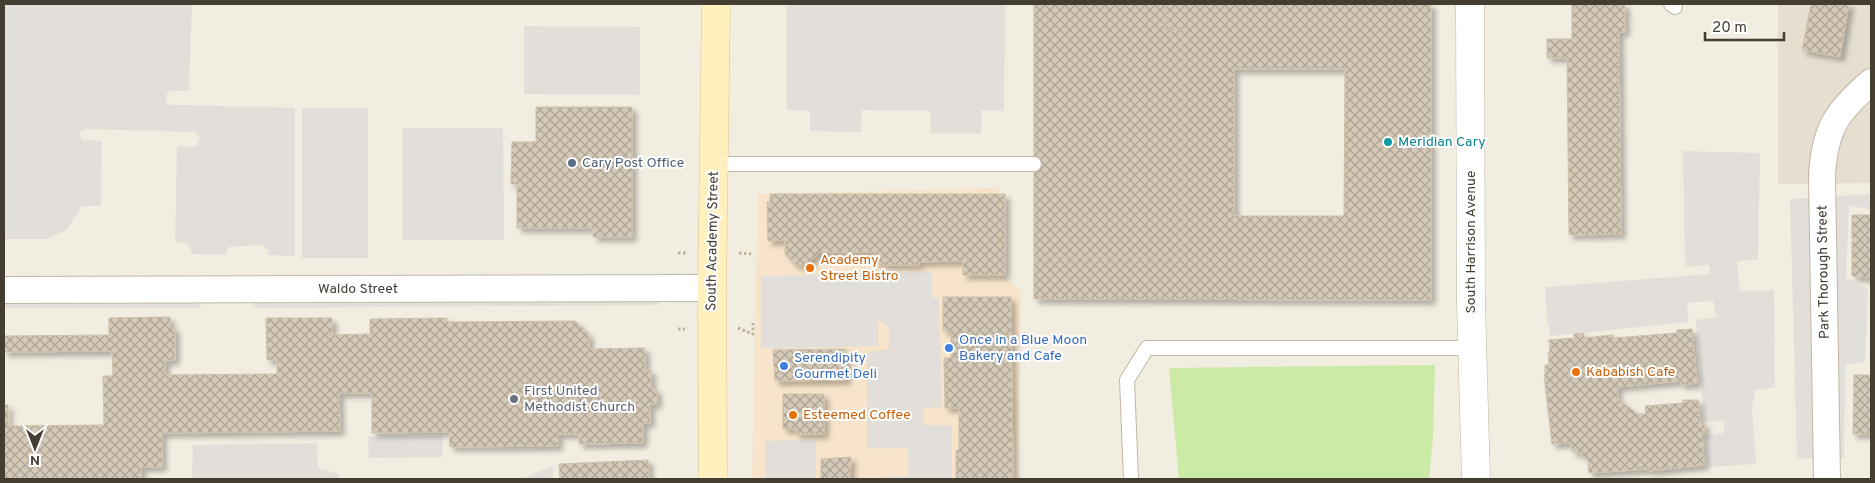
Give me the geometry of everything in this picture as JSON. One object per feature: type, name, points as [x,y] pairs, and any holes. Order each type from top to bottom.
[{"type":"main road","name":"South Academy Street","points":[[713,479],[712,288],[716,4]]},
{"type":"street","name":"South Harrison Avenue","points":[[1470,4],[1476,479]]},
{"type":"street","name":"Park Thorough Street","points":[[1827,479],[1823,153],[1829,132],[1841,112],[1871,82]]},
{"type":"street","name":"Waldo Street","points":[[4,290],[712,288]]},
{"type":"lane","points":[[714,164],[1034,164]]},
{"type":"lane","points":[[1131,479],[1128,380],[1147,348],[1473,348]]},
{"type":"path","points":[[737,328],[753,334],[753,323]]},
{"type":"shaded area","points":[[4,4],[192,4],[189,91],[170,91],[166,95],[166,102],[170,105],[295,108],[295,256],[268,255],[268,250],[262,245],[228,247],[225,255],[192,254],[186,243],[175,242],[177,146],[194,147],[200,139],[194,132],[84,129],[79,135],[83,140],[102,141],[101,206],[82,206],[67,229],[48,239],[4,239]]},
{"type":"shaded area","points":[[787,4],[1005,4],[1004,111],[981,110],[981,134],[931,133],[931,111],[862,110],[861,132],[810,131],[810,111],[787,110]]},
{"type":"shaded area","points":[[1778,4],[1871,4],[1871,183],[1778,184]]},
{"type":"shaded area","points":[[524,26],[640,27],[640,95],[524,94]]},
{"type":"shaded area","points":[[302,108],[368,108],[368,258],[302,258]]},
{"type":"shaded area","points":[[403,128],[503,128],[504,240],[403,240]]},
{"type":"shaded area","points":[[1683,151],[1760,153],[1758,260],[1737,261],[1740,291],[1774,290],[1775,387],[1756,390],[1752,406],[1756,464],[1708,467],[1706,436],[1724,433],[1724,421],[1704,422],[1696,320],[1716,317],[1713,301],[1687,303],[1689,322],[1551,336],[1547,321],[1545,287],[1710,274],[1709,265],[1685,267]]},
{"type":"shaded area","points":[[999,188],[999,273],[1021,290],[1018,479],[752,479],[758,194]]},
{"type":"shaded area","points":[[1871,194],[1871,210],[1849,205],[1846,278],[1868,289],[1865,362],[1845,365],[1844,458],[1797,459],[1790,199]]},
{"type":"shaded area","points":[[932,272],[932,298],[939,298],[942,407],[924,408],[924,425],[952,425],[952,479],[885,479],[885,477],[909,476],[908,448],[867,449],[867,352],[889,348],[889,328],[883,322],[878,322],[878,346],[761,349],[761,276]]},
{"type":"shaded area","points":[[646,289],[660,305],[257,308],[240,290]]},
{"type":"shaded area","points":[[191,291],[202,308],[4,308],[4,292]]},
{"type":"shaded area","points":[[443,436],[443,457],[369,458],[368,437]]},
{"type":"shaded area","points":[[816,440],[816,479],[765,479],[765,441]]},
{"type":"shaded area","points":[[317,443],[318,468],[340,474],[337,479],[192,479],[193,445]]},
{"type":"shaded area","points":[[553,466],[553,479],[521,479]]},
{"type":"green space","points":[[1435,365],[1433,437],[1429,479],[1179,479],[1169,368]]},
{"type":"building","points":[[1034,4],[1166,4],[1166,30],[1183,30],[1183,257],[1034,257]]},
{"type":"building","name":"Meridian Cary","points":[[1166,4],[1431,4],[1431,300],[1034,299],[1034,257],[1183,257],[1183,30],[1166,30]],"holes":[[[1234,69],[1345,69],[1344,216],[1234,216]]]},
{"type":"building","points":[[1572,4],[1625,4],[1625,32],[1619,32],[1621,234],[1569,235],[1567,58],[1547,58],[1547,39],[1572,39]]},
{"type":"building","points":[[1811,4],[1849,4],[1840,57],[1802,50]]},
{"type":"building","name":"Cary Post Office","points":[[536,107],[632,107],[632,237],[593,237],[593,228],[517,228],[517,184],[511,184],[512,142],[536,142]]},
{"type":"building","points":[[770,194],[1005,194],[1005,275],[963,275],[963,261],[919,262],[919,265],[883,265],[883,263],[875,263],[875,252],[820,252],[808,264],[796,265],[785,254],[785,240],[768,241],[767,202],[770,202]]},
{"type":"building","points":[[1852,215],[1871,215],[1871,276],[1868,276],[1868,278],[1852,276]]},
{"type":"building","points":[[943,297],[1011,297],[1013,479],[956,479],[956,450],[959,450],[959,408],[945,408],[944,358],[951,358],[951,331],[943,331]]},
{"type":"building","name":"First United Methodist Church","points":[[170,317],[170,328],[175,327],[175,360],[165,361],[165,375],[277,374],[277,360],[267,360],[266,318],[332,318],[332,335],[370,334],[370,319],[447,318],[447,322],[575,321],[589,335],[589,349],[645,348],[645,370],[651,370],[651,389],[657,389],[657,404],[650,404],[650,423],[643,423],[643,443],[579,444],[579,434],[558,434],[558,446],[450,447],[449,432],[372,433],[372,393],[339,393],[340,431],[162,433],[162,467],[141,467],[141,479],[4,479],[4,405],[8,405],[8,426],[104,425],[103,376],[113,376],[112,351],[4,352],[4,336],[109,335],[109,318]]},
{"type":"building","points":[[1692,329],[1697,383],[1681,385],[1681,381],[1617,387],[1618,399],[1637,414],[1646,414],[1645,406],[1683,403],[1683,400],[1698,400],[1700,423],[1704,423],[1705,433],[1702,433],[1704,465],[1649,471],[1649,469],[1589,473],[1588,464],[1590,462],[1578,452],[1572,452],[1571,443],[1552,444],[1544,375],[1545,365],[1549,365],[1549,340],[1574,338],[1574,334],[1584,333],[1584,338],[1613,335],[1613,338],[1677,333],[1677,330]]},
{"type":"building","points":[[846,349],[846,380],[775,381],[773,350]]},
{"type":"building","points":[[1854,375],[1871,375],[1871,434],[1853,434]]},
{"type":"building","points":[[783,394],[824,394],[824,434],[796,434],[796,429],[783,429]]},
{"type":"building","points":[[851,457],[850,479],[821,479],[821,459]]},
{"type":"building","points":[[648,460],[649,479],[560,479],[559,464]]},
{"type":"place","name":"Meridian Cary","points":[[1388,142]]},
{"type":"place","name":"Cary Post Office","points":[[572,163]]},
{"type":"place","name":"Academy Street Bistro","points":[[810,268]]},
{"type":"place","name":"Once in a Blue Moon Bakery and Cafe","points":[[949,348]]},
{"type":"place","name":"Serendipity Gourmet Deli","points":[[784,366]]},
{"type":"place","name":"Kababish Cafe","points":[[1576,372]]},
{"type":"place","name":"First United Methodist Church","points":[[514,399]]},
{"type":"place","name":"Esteemed Coffee","points":[[793,415]]}]
